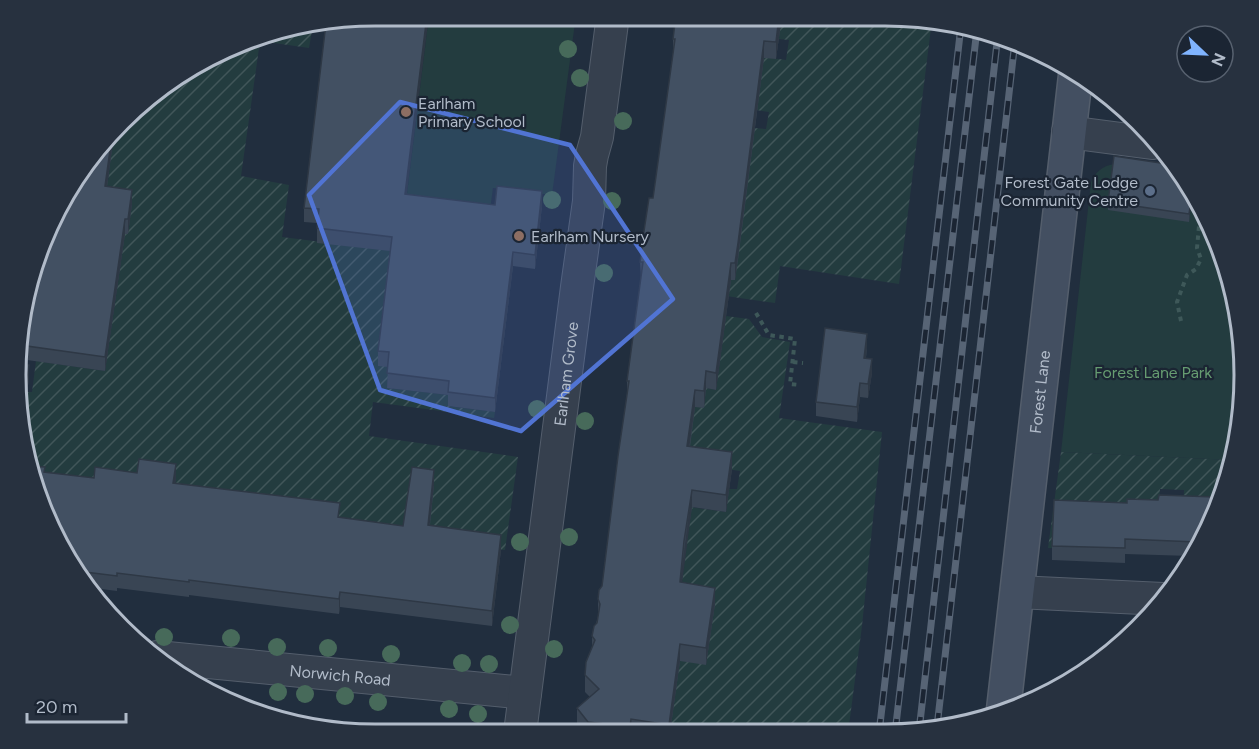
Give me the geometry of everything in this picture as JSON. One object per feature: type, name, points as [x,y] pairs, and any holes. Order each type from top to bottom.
[{"type":"street","name":"Earlham Grove","points":[[521,724],[589,201],[590,166],[597,137],[612,26]]},
{"type":"street","name":"Forest Lane","points":[[1004,702],[1075,82]]},
{"type":"street","points":[[1068,132],[1145,142]]},
{"type":"street","points":[[1017,592],[1152,598]]},
{"type":"street","name":"Norwich Road","points":[[172,658],[525,693]]},
{"type":"path","points":[[1180,321],[1177,302],[1187,276],[1196,269],[1200,259],[1197,248],[1199,223]]},
{"type":"path","points":[[756,313],[770,335],[795,339],[790,384],[800,385]]},
{"type":"path","points":[[793,362],[803,363]]},
{"type":"highlighted area","points":[[400,102],[570,145],[673,299],[521,431],[380,390],[309,195]]},
{"type":"green space","points":[[428,26],[575,26],[552,195],[493,188],[490,210],[406,201]]},
{"type":"green space","points":[[767,26],[907,26],[931,28],[899,284],[780,266],[775,303],[719,295],[690,274],[734,280],[753,128],[766,129],[769,112],[756,110],[718,51],[786,60],[789,40],[779,39]]},
{"type":"green space","points":[[312,31],[309,48],[268,42]]},
{"type":"green space","points":[[259,45],[241,176],[289,185],[282,237],[513,266],[512,273],[383,324],[504,339],[502,350],[382,335],[378,365],[389,367],[387,388],[449,395],[448,406],[495,412],[494,418],[373,402],[369,436],[518,457],[505,550],[403,541],[173,498],[176,479],[130,543],[43,483],[32,443],[26,398],[27,392],[32,392],[36,361],[105,371],[122,255],[123,233],[127,234],[85,180],[87,178],[108,181],[110,164],[98,162],[112,144],[144,112],[200,72]]},
{"type":"green space","name":"Forest Lane Park","points":[[1114,164],[1168,172],[1187,200],[1207,241],[1222,284],[1233,352],[1231,420],[1223,460],[1061,452],[1091,182],[1095,175],[1106,166]]},
{"type":"green space","points":[[726,316],[749,319],[762,337],[790,342],[779,418],[882,432],[849,724],[671,724],[687,541],[661,503],[726,512],[729,489],[737,489],[740,471],[667,460],[671,422],[706,388],[716,390]]},
{"type":"green space","points":[[1061,452],[1223,460],[1206,511],[1183,510],[1184,490],[1160,489],[1158,514],[1048,548]]},
{"type":"building","points":[[352,26],[426,26],[405,194],[495,205],[497,186],[542,191],[535,255],[513,252],[495,398],[448,392],[449,381],[387,373],[389,352],[378,351],[392,237],[317,228],[319,209],[304,208],[325,29]]},
{"type":"building","points":[[675,26],[778,26],[776,42],[764,41],[738,243],[735,263],[731,263],[716,373],[706,371],[704,391],[695,390],[687,446],[732,452],[726,495],[692,490],[684,541],[680,582],[715,588],[706,648],[680,644],[669,724],[631,719],[630,724],[605,724],[588,722],[577,708],[599,689],[585,675],[586,662],[595,640],[592,636],[600,604],[599,590],[602,586],[629,381],[627,381],[643,262],[640,262],[644,231],[649,198],[653,198],[675,39],[673,39]]},
{"type":"building","points":[[111,146],[105,186],[132,190],[128,219],[125,219],[105,357],[27,346],[37,284],[52,241],[72,200]]},
{"type":"building","name":"Forest Gate Lodge Community Centre","points":[[1114,156],[1162,163],[1190,206],[1189,214],[1108,202]]},
{"type":"building","points":[[825,328],[867,334],[864,358],[872,359],[868,384],[860,383],[857,407],[816,402]]},
{"type":"building","points":[[26,364],[29,365],[26,385]]},
{"type":"building","points":[[139,459],[176,464],[173,483],[340,503],[338,517],[403,526],[412,467],[434,470],[428,525],[501,535],[492,611],[340,592],[339,599],[189,580],[189,582],[117,573],[117,576],[87,572],[61,529],[37,466],[45,467],[44,472],[94,478],[95,467],[137,473]]},
{"type":"building","points":[[1159,495],[1211,497],[1191,542],[1125,539],[1125,548],[1052,546],[1054,500],[1127,503],[1127,499],[1158,500]]},
{"type":"railway","points":[[880,724],[960,34]]},
{"type":"railway","points":[[896,723],[976,37]]},
{"type":"railway","points":[[920,722],[997,44]]},
{"type":"railway","points":[[938,720],[1014,50]]},
{"type":"place","name":"Earlham Primary School","points":[[406,112]]},
{"type":"place","name":"Forest Gate Lodge Community Centre","points":[[1150,191]]},
{"type":"place","name":"Earlham Nursery","points":[[519,236]]}]
